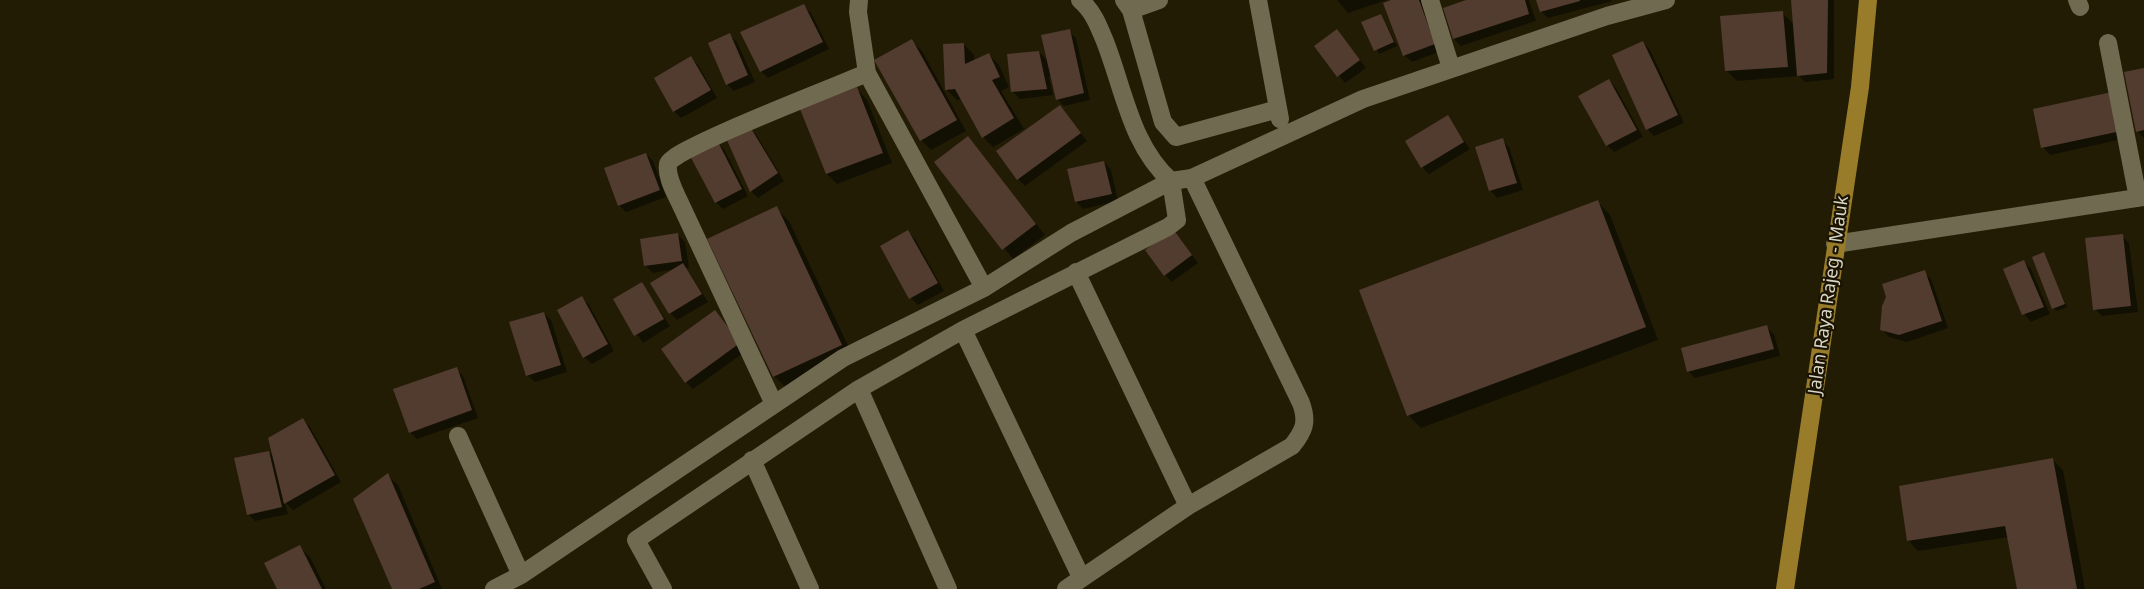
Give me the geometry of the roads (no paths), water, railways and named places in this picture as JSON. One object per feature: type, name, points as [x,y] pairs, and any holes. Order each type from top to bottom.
[{"type":"main road","name":"Jalan Raya Rajeg - Mauk","points":[[1785,589],[1860,87],[1868,0]]},
{"type":"street","points":[[859,0],[858,12],[867,73],[984,288]]},
{"type":"street","points":[[663,589],[636,540],[859,389],[963,330],[1076,272],[1145,241],[1177,220],[1172,181],[1157,168],[1139,141],[1096,18],[1080,0]]},
{"type":"street","points":[[1159,0],[1127,5],[1163,122],[1176,137],[1278,109]]},
{"type":"street","points":[[1258,0],[1283,136]]},
{"type":"street","points":[[1430,0],[1451,68]]},
{"type":"street","points":[[494,589],[520,575],[773,402],[843,358],[984,288],[1071,233],[1172,181],[1192,178],[1363,99],[1607,16],[1666,0]]},
{"type":"street","points":[[1835,244],[2141,197],[2108,43]]},
{"type":"street","points":[[773,402],[680,203],[670,179],[668,164],[672,157],[708,139],[867,73]]},
{"type":"street","points":[[1066,589],[1081,576],[1188,506],[1292,446],[1305,424],[1301,403],[1192,178]]},
{"type":"street","points":[[1076,272],[1188,506]]},
{"type":"street","points":[[963,330],[1081,576]]},
{"type":"street","points":[[859,389],[948,589]]},
{"type":"street","points":[[459,436],[520,575]]},
{"type":"street","points":[[752,460],[810,589]]}]
